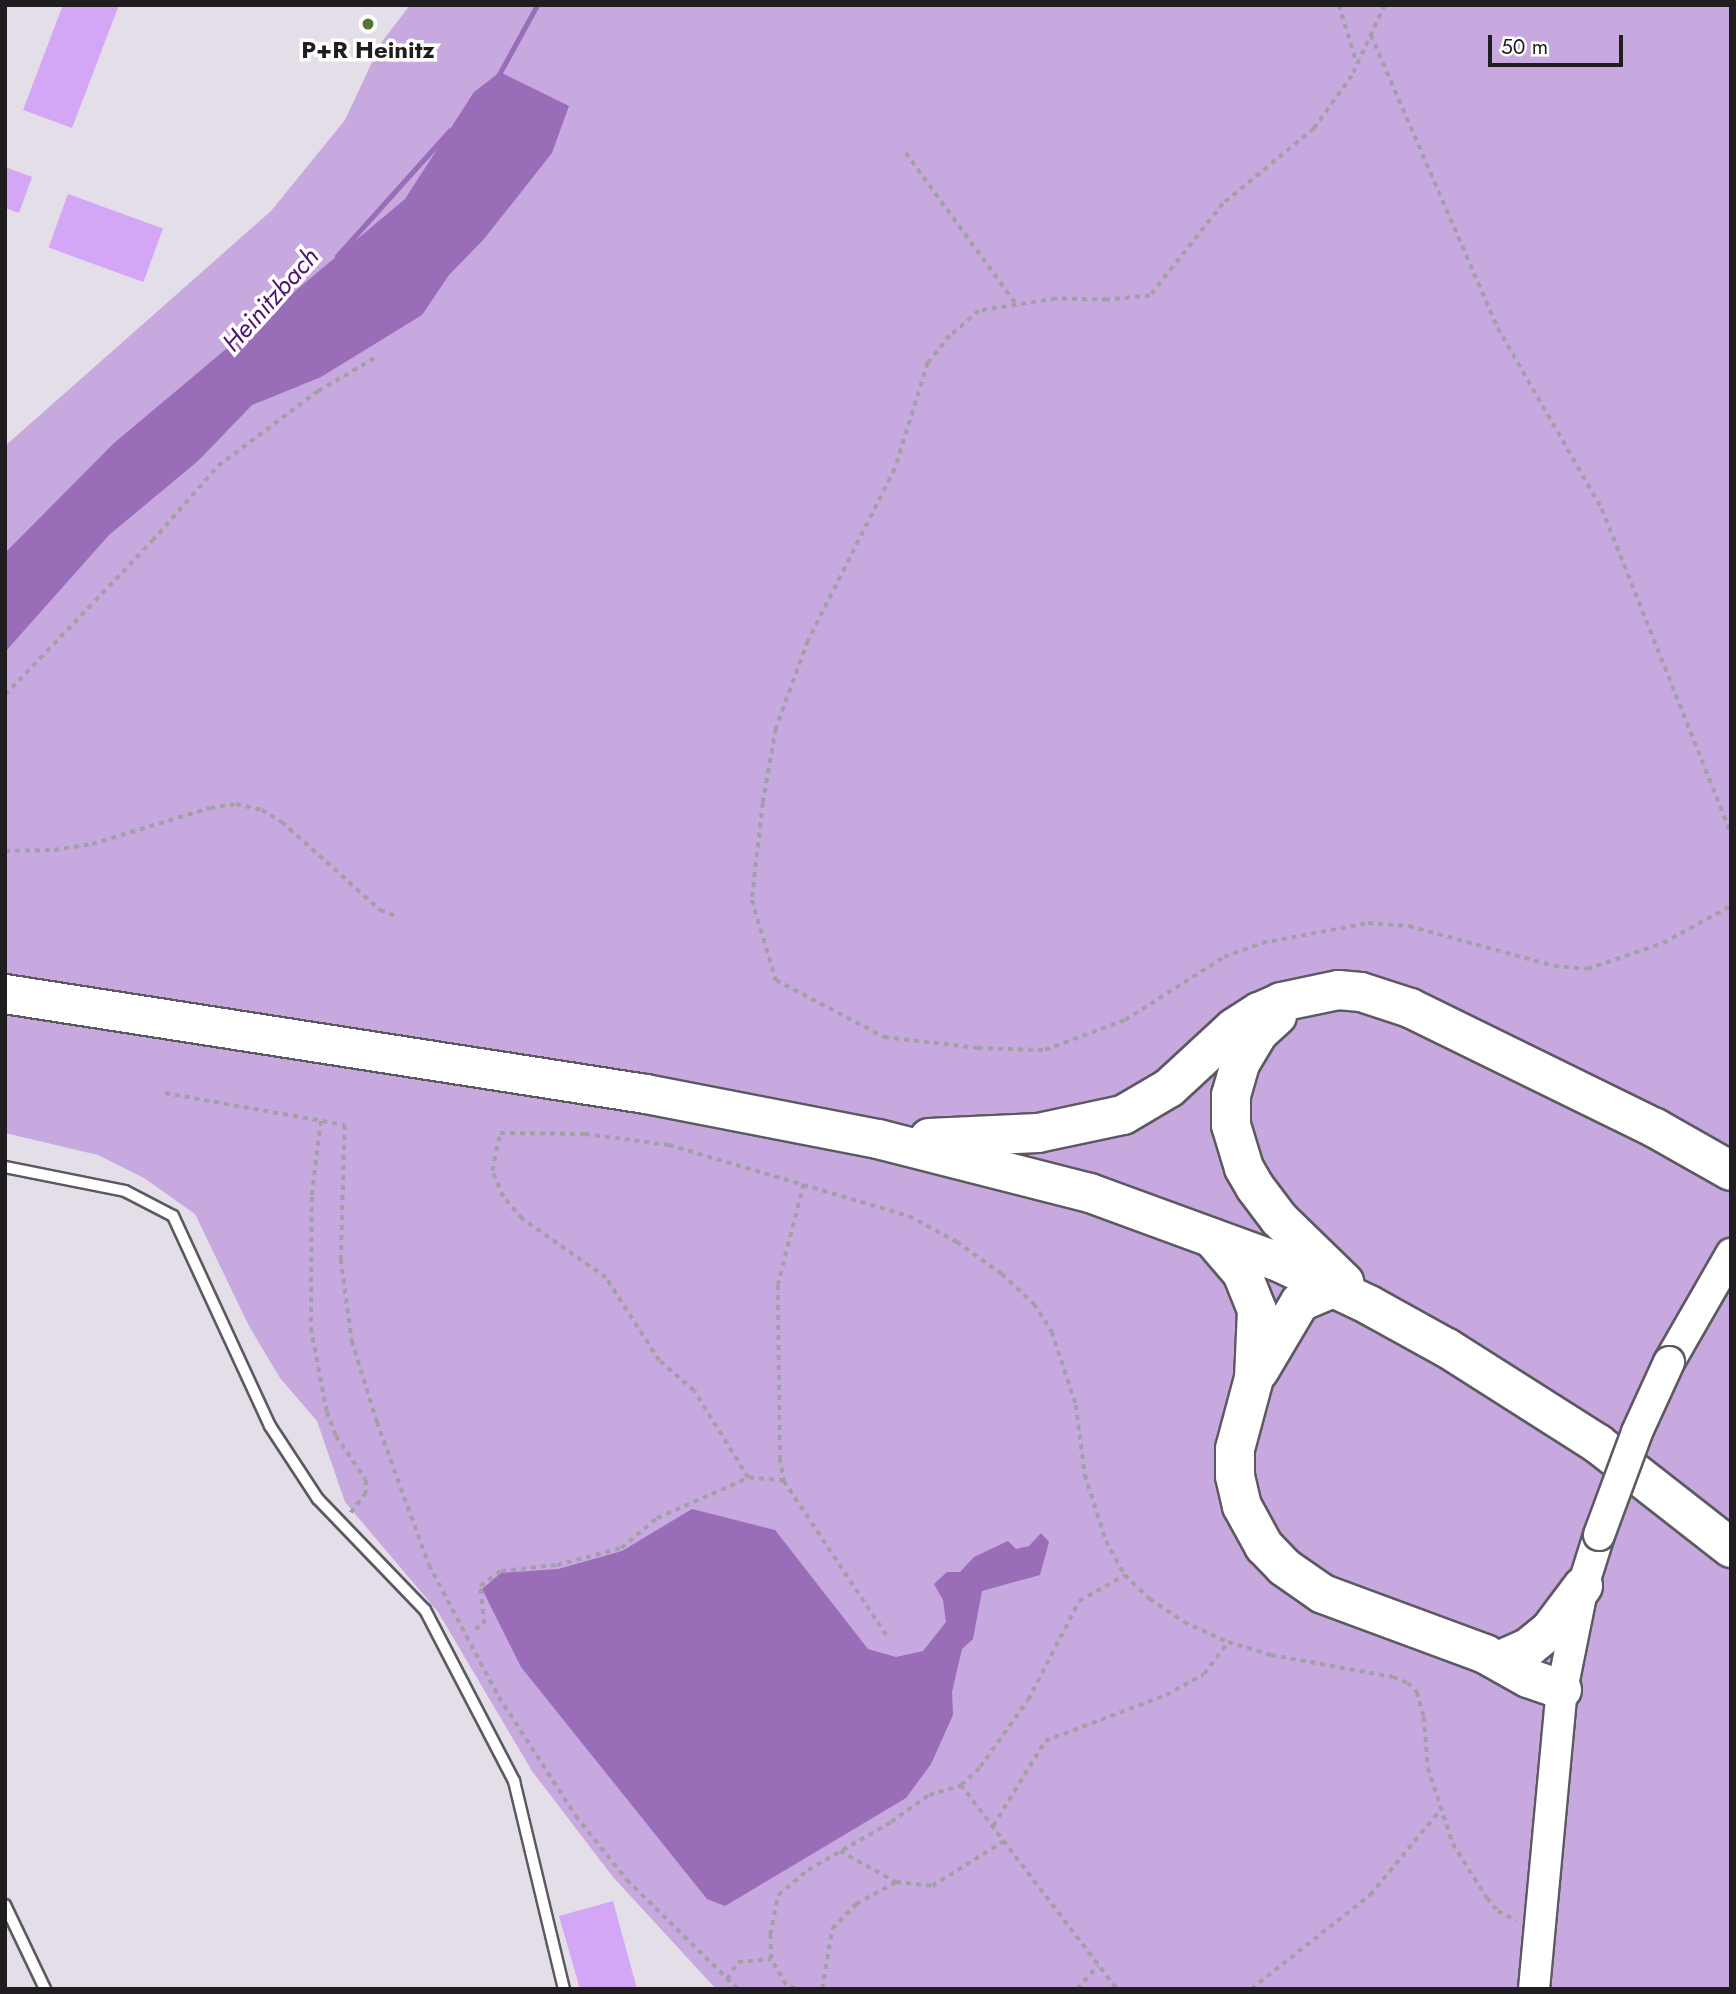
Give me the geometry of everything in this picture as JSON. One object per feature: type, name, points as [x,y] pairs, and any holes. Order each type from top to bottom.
[{"type":"highway","points":[[878,1139],[1015,1135],[1086,1125],[1123,1115],[1169,1088],[1234,1028],[1270,1007],[1307,995],[1338,990],[1361,992],[1410,1008],[1728,1166]]},
{"type":"highway","points":[[5,993],[646,1094],[878,1139],[1090,1193],[1209,1234],[1369,1305],[1506,1383],[1589,1438],[1673,1500],[1731,1548]]},
{"type":"highway","points":[[1307,995],[1273,1019],[1248,1049],[1233,1087],[1231,1125],[1244,1168],[1274,1212],[1369,1305]]},
{"type":"highway","points":[[1209,1234],[1242,1273],[1252,1293],[1258,1330],[1254,1378],[1237,1441],[1235,1476],[1248,1521],[1269,1552],[1284,1567],[1323,1594],[1496,1656],[1528,1678],[1563,1682]]},
{"type":"highway","points":[[1254,1378],[1300,1302],[1333,1288]]},
{"type":"highway","points":[[1496,1656],[1528,1647],[1550,1630],[1583,1586]]},
{"type":"main road","points":[[1534,1989],[1563,1682],[1583,1586],[1637,1432],[1669,1362],[1731,1254]]},
{"type":"lane","points":[[5,1167],[125,1191],[173,1216],[270,1426],[317,1499],[425,1610],[514,1781],[565,1989]]},
{"type":"lane","points":[[5,1905],[45,1989]]},
{"type":"path","points":[[1339,5],[1357,64]]},
{"type":"path","points":[[1385,5],[1357,64],[1314,129],[1223,204],[1150,296],[1016,304],[979,311],[950,336],[928,363],[895,470],[808,640],[776,729],[763,803],[752,900],[776,980],[884,1037],[978,1048],[1045,1050],[1125,1020],[1224,957],[1262,943],[1368,923],[1409,926],[1540,963],[1587,969],[1663,943],[1731,906]]},
{"type":"path","points":[[1371,35],[1498,328],[1602,509],[1731,832]]},
{"type":"path","points":[[906,153],[932,184],[1016,304]]},
{"type":"path","points":[[5,695],[152,541],[218,466],[318,391],[378,356]]},
{"type":"path","points":[[5,851],[54,850],[92,844],[210,808],[236,804],[262,810],[282,822],[380,910],[396,916]]},
{"type":"path","points":[[166,1093],[345,1125],[341,1259],[352,1341],[411,1518],[465,1639],[576,1816],[627,1880],[738,1989]]},
{"type":"path","points":[[321,1121],[312,1197],[311,1328],[327,1412],[346,1452],[361,1470],[366,1493],[342,1524]]},
{"type":"path","points":[[748,1478],[694,1391],[659,1361],[606,1278],[522,1219],[503,1197],[492,1171],[500,1133],[585,1134],[669,1145],[909,1216],[957,1241],[1002,1274],[1034,1304],[1052,1332],[1076,1405],[1085,1475],[1105,1541],[1125,1575],[1150,1599],[1184,1622],[1228,1642],[1271,1655],[1408,1683],[1417,1692],[1424,1717],[1428,1768],[1452,1844],[1487,1898],[1499,1911],[1539,1933]]},
{"type":"path","points":[[804,1184],[778,1285],[780,1458],[784,1481],[887,1636]]},
{"type":"path","points":[[475,1629],[484,1624],[480,1586],[501,1571],[557,1565],[621,1548],[657,1518],[748,1478],[784,1481]]},
{"type":"path","points":[[795,1989],[786,1985],[771,1959],[770,1935],[778,1895],[808,1870],[929,1795],[961,1785],[980,1767],[1028,1700],[1079,1601],[1125,1575]]},
{"type":"path","points":[[993,1826],[1045,1741],[1166,1695],[1204,1674],[1228,1642]]},
{"type":"path","points":[[961,1785],[1117,1989]]},
{"type":"path","points":[[1251,1989],[1370,1895],[1441,1809]]},
{"type":"path","points":[[840,1851],[896,1882],[932,1886],[1004,1841]]},
{"type":"path","points":[[822,1989],[832,1929],[856,1904],[896,1882]]},
{"type":"path","points":[[727,1979],[738,1962],[771,1959]]},
{"type":"path","points":[[1077,1989],[1098,1966]]},
{"type":"shaded area","points":[[410,5],[1731,5],[1731,1989],[716,1989],[613,1877],[532,1771],[438,1612],[345,1502],[317,1421],[280,1378],[249,1326],[195,1214],[144,1178],[98,1155],[5,1133],[5,446],[271,211],[345,120],[381,43]]},
{"type":"shaded area","points":[[500,72],[569,106],[552,153],[484,239],[449,275],[422,315],[321,377],[252,405],[198,461],[109,535],[5,652],[5,553],[114,443],[405,199],[474,92]]},
{"type":"shaded area","points":[[692,1509],[775,1530],[868,1649],[896,1657],[923,1651],[946,1622],[943,1600],[934,1584],[947,1572],[960,1572],[974,1557],[1008,1541],[1016,1549],[1029,1546],[1041,1533],[1049,1542],[1040,1575],[982,1591],[973,1639],[962,1649],[952,1692],[953,1715],[931,1764],[906,1798],[725,1906],[707,1899],[521,1667],[482,1589],[501,1573],[558,1569],[622,1551]]},
{"type":"building","points":[[63,5],[119,5],[72,128],[23,110]]},
{"type":"building","points":[[5,167],[32,177],[19,213],[5,208]]},
{"type":"building","points":[[68,194],[163,229],[143,282],[49,248]]},
{"type":"building","points":[[613,1901],[637,1989],[580,1989],[559,1916]]},
{"type":"waterway","name":"Heinitzbach","points":[[498,76],[537,5]]},
{"type":"waterway","name":"Heinitzbach","points":[[337,256],[450,130]]},
{"type":"place","name":"P+R Heinitz","points":[[368,24]]}]
